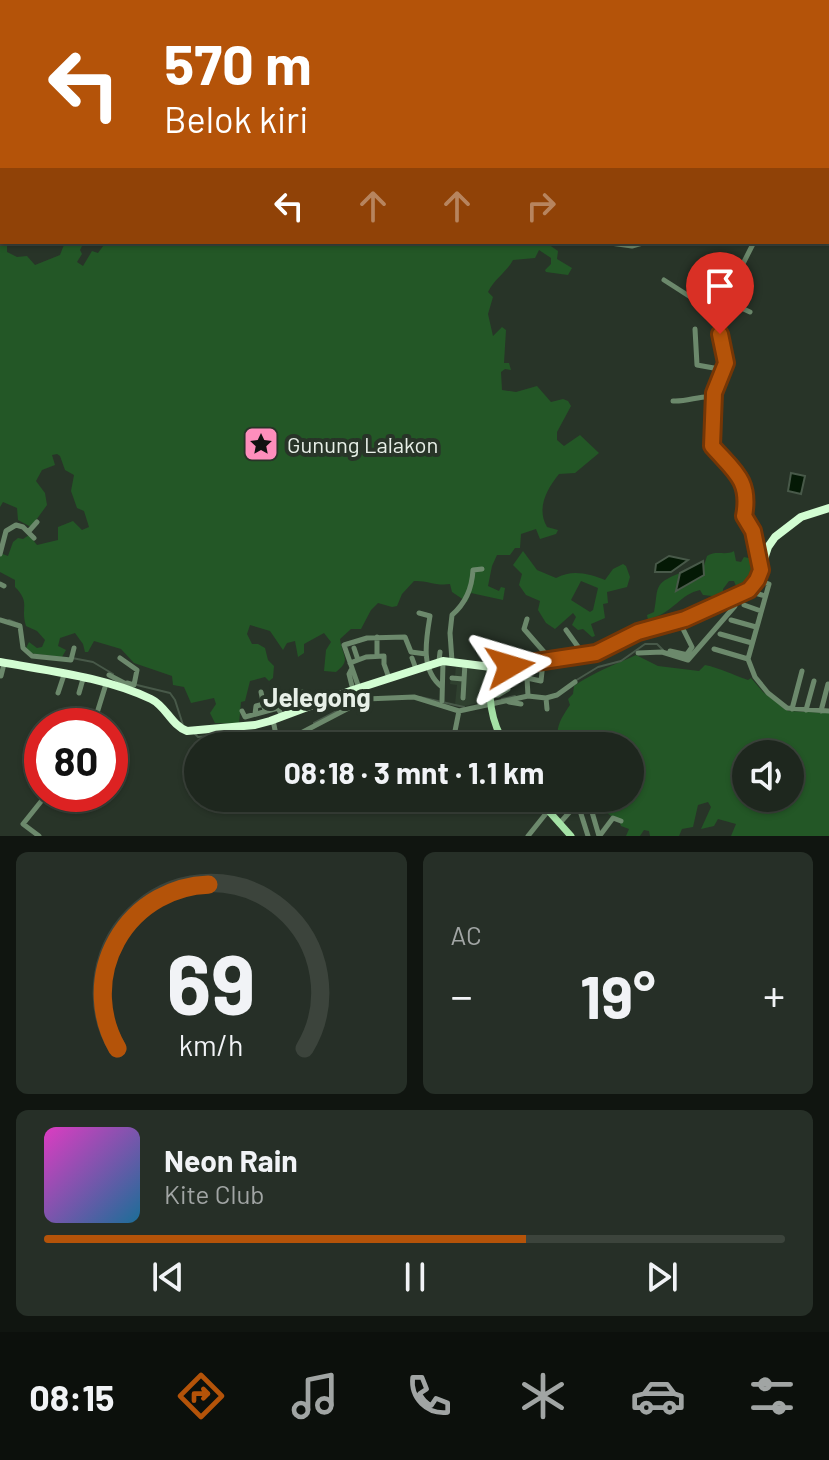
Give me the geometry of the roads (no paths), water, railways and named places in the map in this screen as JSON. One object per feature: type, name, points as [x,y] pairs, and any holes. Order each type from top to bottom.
[{"type":"highway","points":[[2,662],[83,679],[108,679],[131,685],[156,702],[178,726],[187,731],[256,725],[443,659],[491,667],[548,662],[605,650],[638,632],[679,621],[749,590],[757,580],[768,547],[775,537],[801,517],[829,508]]},
{"type":"main road","points":[[491,667],[489,701],[498,732]]},
{"type":"main road","points":[[549,812],[571,836]]},
{"type":"street","points":[[618,244],[639,244]]},
{"type":"street","points":[[753,244],[717,314],[726,362],[714,397],[712,447],[725,458],[745,488],[747,502],[744,516],[753,531],[761,570]]},
{"type":"street","points":[[710,266],[733,281]]},
{"type":"street","points":[[715,286],[723,274]]},
{"type":"street","points":[[690,278],[691,288],[706,298],[750,312]]},
{"type":"street","points":[[664,280],[717,314]]},
{"type":"street","points":[[695,329],[697,365],[725,370]]},
{"type":"street","points":[[673,401],[714,397]]},
{"type":"street","points":[[29,531],[37,522]]},
{"type":"street","points":[[0,554],[8,529],[18,525],[34,538]]},
{"type":"street","points":[[442,701],[443,659],[452,615],[464,604],[473,569],[482,569]]},
{"type":"street","points":[[757,580],[769,584],[748,659],[760,684],[777,701],[792,709],[829,711]]},
{"type":"street","points":[[755,593],[765,596]]},
{"type":"street","points":[[688,657],[735,606],[733,597]]},
{"type":"street","points":[[744,605],[761,611]]},
{"type":"street","points":[[419,613],[430,616],[426,654],[435,681],[442,687]]},
{"type":"street","points":[[518,678],[541,681],[548,662],[524,629],[527,619]]},
{"type":"street","points":[[0,620],[20,626],[20,642],[28,655],[47,659],[72,657],[74,648]]},
{"type":"street","points":[[731,620],[756,627]]},
{"type":"street","points":[[679,621],[692,647],[688,657]]},
{"type":"street","points":[[566,630],[585,656]]},
{"type":"street","points":[[720,634],[752,643]]},
{"type":"street","points":[[357,688],[344,645],[377,637],[405,637],[411,652],[426,654]]},
{"type":"street","points":[[377,637],[377,656]]},
{"type":"street","points":[[354,648],[358,660]]},
{"type":"street","points":[[714,649],[748,659]]},
{"type":"street","points":[[670,651],[688,657]]},
{"type":"street","points":[[638,653],[662,652],[688,657]]},
{"type":"street","points":[[357,688],[349,678],[351,666],[358,660],[384,657],[389,678]]},
{"type":"street","points":[[120,658],[137,670],[131,685]]},
{"type":"street","points":[[412,658],[416,669]]},
{"type":"street","points":[[1,676],[2,662]]},
{"type":"street","points":[[463,698],[465,662]]},
{"type":"street","points":[[792,709],[802,671]]},
{"type":"street","points":[[58,693],[64,675]]},
{"type":"street","points":[[452,678],[463,679]]},
{"type":"street","points":[[527,678],[528,696]]},
{"type":"street","points":[[79,693],[83,679]]},
{"type":"street","points":[[99,708],[108,679]]},
{"type":"street","points":[[806,710],[814,681]]},
{"type":"street","points":[[505,701],[528,696],[546,698],[575,682]]},
{"type":"street","points":[[821,711],[828,684]]},
{"type":"street","points":[[303,732],[366,699],[408,696],[459,711],[489,701],[508,689]]},
{"type":"street","points":[[261,692],[265,708]]},
{"type":"street","points":[[302,692],[309,707]]},
{"type":"street","points":[[335,697],[340,712]]},
{"type":"street","points":[[546,698],[547,709]]},
{"type":"street","points":[[489,701],[521,704]]},
{"type":"street","points":[[256,725],[252,715],[256,706],[278,708],[276,732]]},
{"type":"street","points":[[242,711],[245,717],[252,715]]},
{"type":"street","points":[[455,732],[459,711]]},
{"type":"street","points":[[31,812],[23,825],[39,836]]},
{"type":"street","points":[[528,836],[547,812]]},
{"type":"street","points":[[559,824],[568,812]]},
{"type":"street","points":[[580,812],[588,836]]},
{"type":"street","points":[[592,812],[600,835]]},
{"type":"street","points":[[600,835],[613,818],[621,821]]},
{"type":"waterway","points":[[747,529],[756,573]]},
{"type":"waterway","points":[[9,620],[21,625]]},
{"type":"waterway","points":[[575,681],[598,667],[621,661],[645,644],[657,644],[663,650]]},
{"type":"waterway","points":[[72,658],[93,662],[113,674]]},
{"type":"waterway","points":[[137,685],[170,693],[183,725]]},
{"type":"waterway","points":[[502,699],[515,696]]},
{"type":"waterway","points":[[420,697],[464,707]]},
{"type":"waterway","points":[[314,723],[337,711]]},
{"type":"place","name":"Gunung Lalakon","points":[[261,444]]},
{"type":"district","name":"Jelegong","points":[[317,696]]}]
